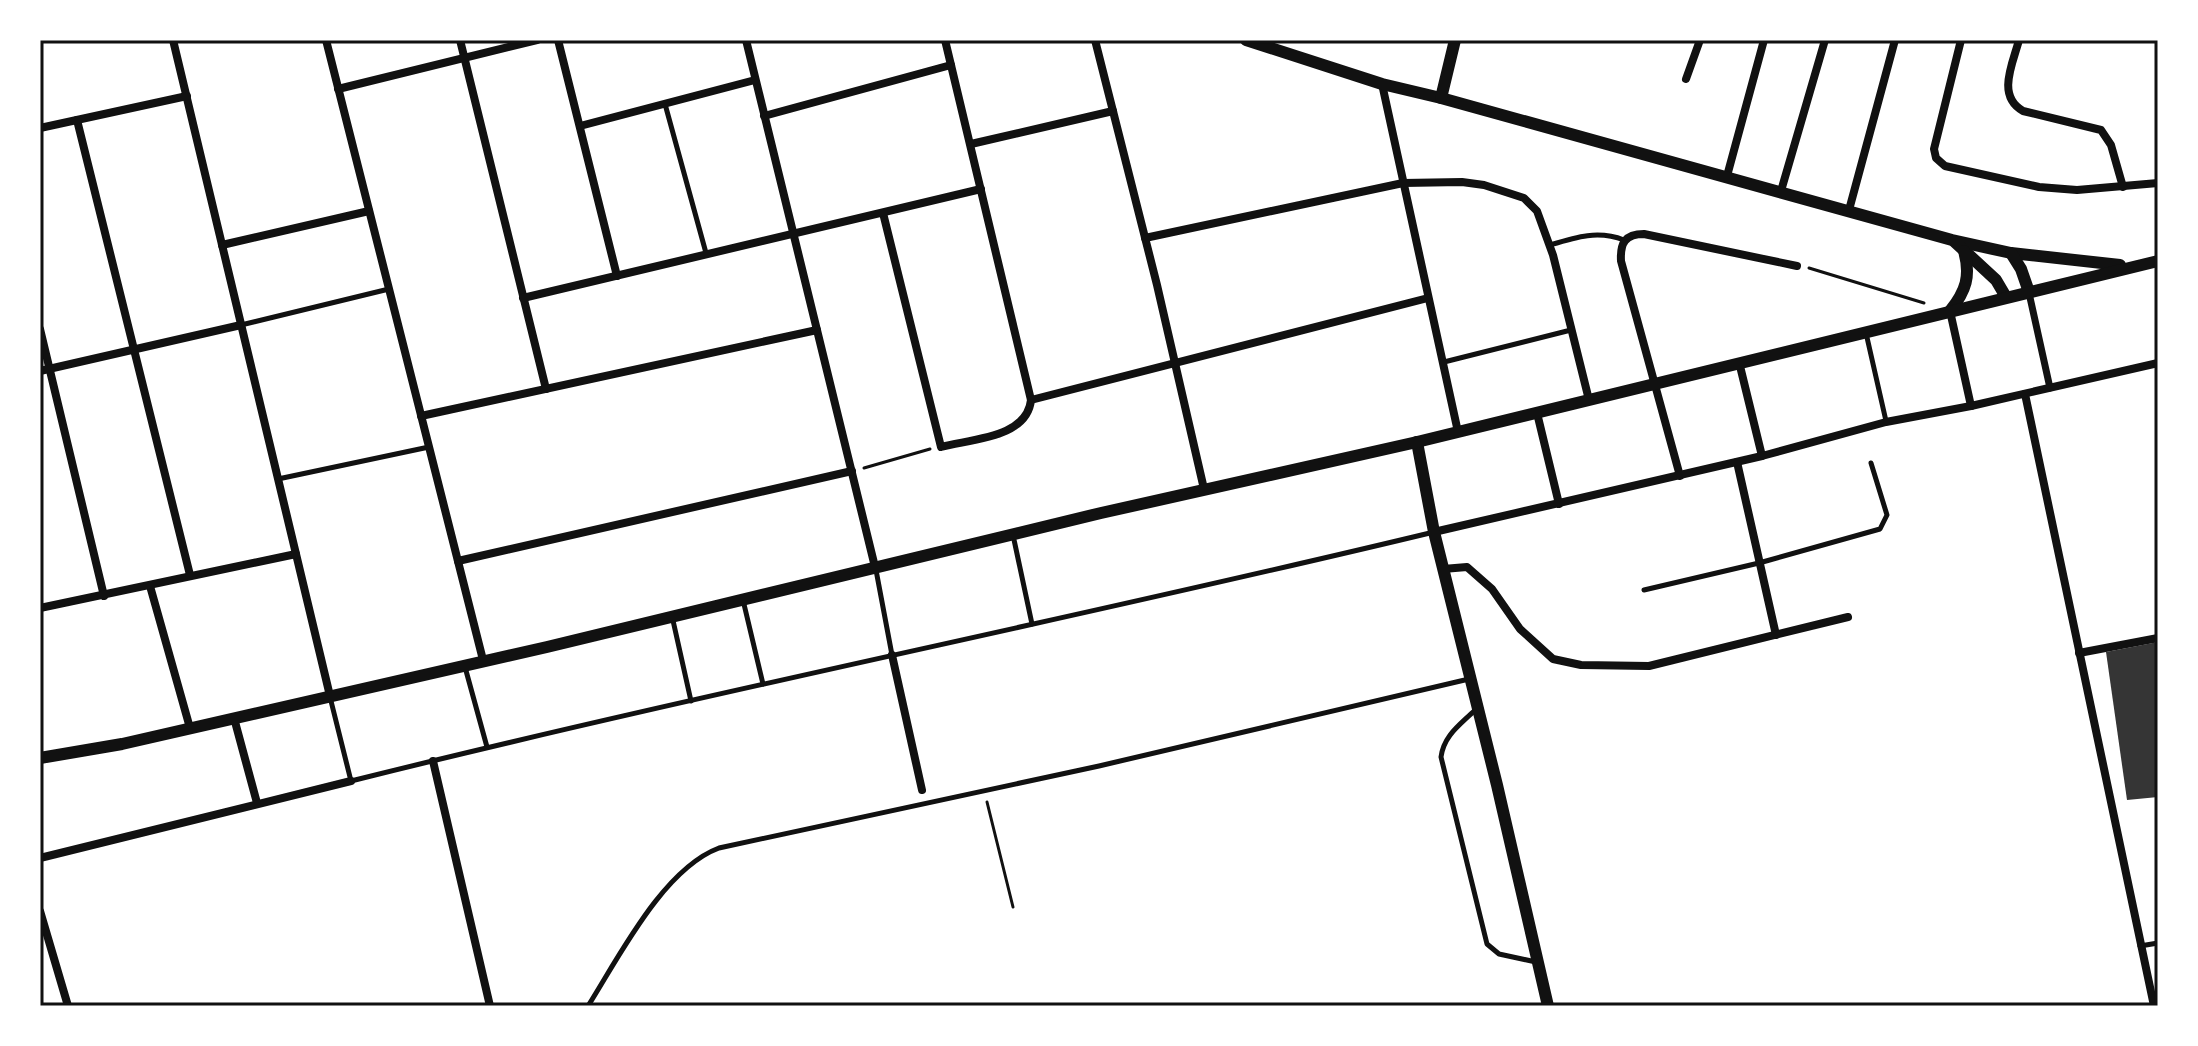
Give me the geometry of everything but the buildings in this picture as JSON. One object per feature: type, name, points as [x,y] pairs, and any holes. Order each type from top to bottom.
[{"type":"street","points":[[173,40],[330,696]]},
{"type":"street","points":[[326,40],[483,660]]},
{"type":"street","points":[[460,40],[546,389]]},
{"type":"street","points":[[338,89],[537,40]]},
{"type":"street","points":[[558,40],[617,276]]},
{"type":"street","points":[[746,40],[875,567]]},
{"type":"street","points":[[883,213],[941,447],[1012,427],[1026,417],[1031,400],[945,40]]},
{"type":"street","points":[[1095,40],[1204,489]]},
{"type":"street","points":[[1246,40],[1382,84],[1952,240],[2069,262],[2134,266]]},
{"type":"street","points":[[1441,98],[1455,40]]},
{"type":"street","points":[[1686,79],[1700,40]]},
{"type":"street","points":[[1727,176],[1764,40]]},
{"type":"street","points":[[1781,191],[1825,40]]},
{"type":"street","points":[[1849,210],[1895,40]]},
{"type":"street","points":[[1961,40],[1934,149],[1939,162],[1945,166],[2039,187],[2077,190],[2158,183]]},
{"type":"street","points":[[2019,40],[2007,90],[2010,100],[2023,111],[2101,130],[2111,145],[2123,187]]},
{"type":"street","points":[[764,116],[951,65]]},
{"type":"street","points":[[580,126],[755,80]]},
{"type":"street","points":[[1382,84],[1458,432]]},
{"type":"street","points":[[40,128],[187,96]]},
{"type":"street","points":[[971,144],[1113,111]]},
{"type":"street","points":[[77,120],[190,575]]},
{"type":"street","points":[[1145,238],[1403,183],[1462,182],[1484,185],[1524,198],[1537,211],[1550,245],[1589,400]]},
{"type":"street","points":[[523,298],[981,189]]},
{"type":"street","points":[[222,245],[369,211]]},
{"type":"street","points":[[1680,476],[1621,261],[1620,249],[1624,240],[1633,234],[1644,234],[1797,266]]},
{"type":"street","points":[[1952,240],[1996,280],[2006,297]]},
{"type":"street","points":[[1964,251],[1968,263],[1967,286],[1950,311],[1971,406]]},
{"type":"street","points":[[2011,253],[2029,292],[2050,388]]},
{"type":"street","points":[[40,758],[122,744],[1204,489],[1417,442],[2158,261]]},
{"type":"street","points":[[1031,400],[1428,298]]},
{"type":"street","points":[[45,370],[241,325]]},
{"type":"street","points":[[40,329],[45,370],[104,596]]},
{"type":"street","points":[[421,416],[817,330]]},
{"type":"street","points":[[1739,362],[1762,456]]},
{"type":"street","points":[[1434,532],[1680,476],[1886,422],[2158,363]]},
{"type":"street","points":[[2025,394],[2154,1006]]},
{"type":"street","points":[[1537,413],[1559,504]]},
{"type":"street","points":[[1417,442],[1434,532],[1548,1006]]},
{"type":"street","points":[[1737,462],[1776,635]]},
{"type":"street","points":[[458,561],[852,471]]},
{"type":"street","points":[[40,608],[296,554]]},
{"type":"street","points":[[1443,569],[1467,567],[1492,589],[1520,629],[1553,659],[1581,665],[1649,666],[1848,617]]},
{"type":"street","points":[[150,586],[190,728]]},
{"type":"street","points":[[2079,653],[2158,638]]},
{"type":"street","points":[[892,655],[922,790]]},
{"type":"street","points":[[234,718],[257,803]]},
{"type":"street","points":[[433,761],[490,1006]]},
{"type":"street","points":[[40,858],[351,781]]},
{"type":"street","points":[[40,911],[68,1006]]},
{"type":"lane","points":[[665,104],[707,254]]},
{"type":"lane","points":[[1550,245],[1575,237],[1602,234],[1624,240]]},
{"type":"lane","points":[[241,325],[389,289]]},
{"type":"lane","points":[[1443,362],[1571,330]]},
{"type":"lane","points":[[1866,332],[1886,422]]},
{"type":"lane","points":[[278,479],[429,447]]},
{"type":"lane","points":[[1644,590],[1759,563],[1880,529],[1887,515],[1871,463]]},
{"type":"lane","points":[[330,696],[351,781],[487,747],[1434,532]]},
{"type":"lane","points":[[1013,535],[1032,624]]},
{"type":"lane","points":[[875,567],[892,655]]},
{"type":"lane","points":[[743,599],[763,684]]},
{"type":"lane","points":[[672,616],[691,701]]},
{"type":"lane","points":[[464,665],[487,747]]},
{"type":"lane","points":[[588,1006],[665,890],[702,855],[719,848],[984,791],[1470,679]]},
{"type":"lane","points":[[1478,708],[1448,736],[1441,757],[1487,944],[1499,954],[1537,962]]},
{"type":"lane","points":[[2140,946],[2158,943]]},
{"type":"path","points":[[1797,266],[1950,311]]},
{"type":"path","points":[[852,471],[941,447]]},
{"type":"path","points":[[984,791],[1013,907]]}]
